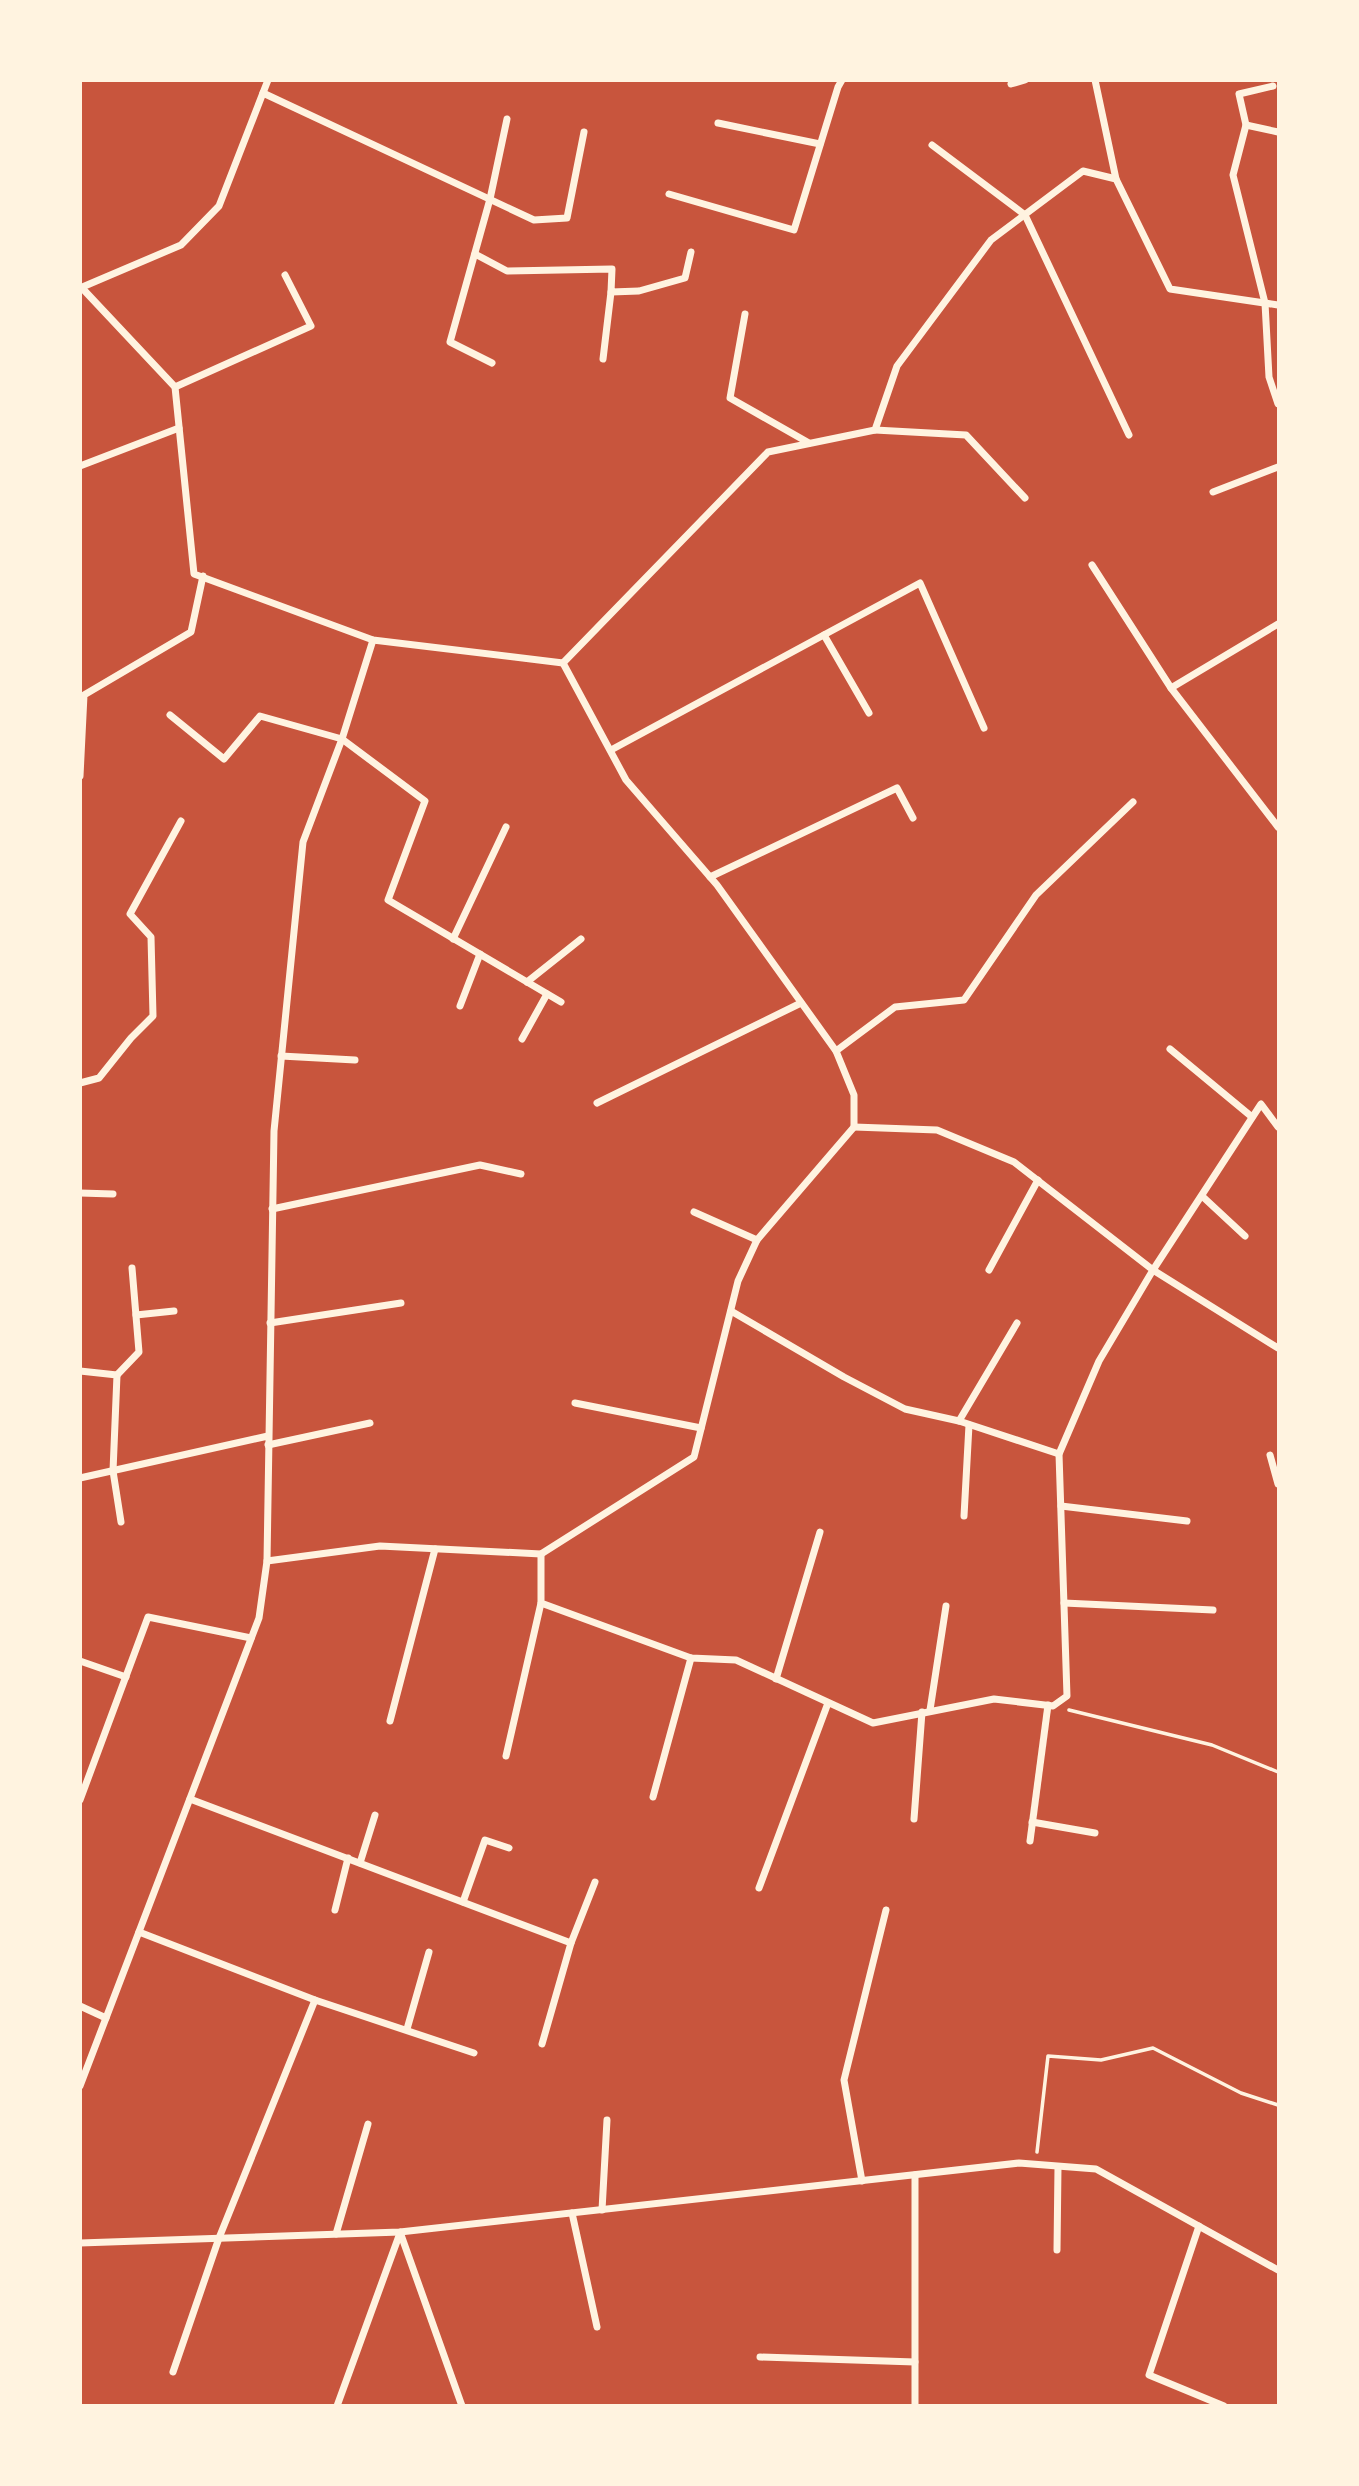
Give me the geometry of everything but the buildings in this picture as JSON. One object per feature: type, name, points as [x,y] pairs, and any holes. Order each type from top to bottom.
[{"type":"street","points":[[268,80],[219,206],[181,245],[81,288],[175,387],[194,574],[373,640],[564,663]]},
{"type":"street","points":[[668,194],[794,230],[842,80]]},
{"type":"street","points":[[1011,84],[1025,80]]},
{"type":"street","points":[[1095,80],[1116,179],[1170,289],[1279,305]]},
{"type":"street","points":[[1273,86],[1239,94],[1246,125],[1233,175],[1265,303],[1269,377],[1279,404]]},
{"type":"street","points":[[263,93],[534,220],[568,218],[584,132]]},
{"type":"street","points":[[492,363],[450,342],[475,254],[507,119]]},
{"type":"street","points":[[719,123],[820,144]]},
{"type":"street","points":[[1246,125],[1279,132]]},
{"type":"street","points":[[932,145],[1025,215],[1129,435]]},
{"type":"street","points":[[875,430],[897,366],[991,240],[1083,171],[1116,179]]},
{"type":"street","points":[[611,292],[639,291],[685,278],[691,252]]},
{"type":"street","points":[[475,254],[507,271],[612,269],[603,359]]},
{"type":"street","points":[[175,387],[311,326],[285,275]]},
{"type":"street","points":[[745,314],[730,398],[810,444]]},
{"type":"street","points":[[80,466],[179,428]]},
{"type":"street","points":[[564,663],[768,452],[875,430],[966,435],[1025,498]]},
{"type":"street","points":[[1213,492],[1279,467]]},
{"type":"street","points":[[1092,565],[1171,688],[1279,827]]},
{"type":"street","points":[[80,776],[84,695],[191,632],[203,576]]},
{"type":"street","points":[[611,750],[920,583],[984,728]]},
{"type":"street","points":[[1171,688],[1279,624]]},
{"type":"street","points":[[824,635],[869,713]]},
{"type":"street","points":[[80,2086],[259,1618],[267,1562],[274,1131],[303,842],[342,738],[373,640]]},
{"type":"street","points":[[267,1562],[380,1546],[541,1554],[694,1457],[738,1281],[757,1240],[853,1127],[854,1095],[836,1051],[710,877],[626,780],[564,663]]},
{"type":"street","points":[[170,715],[224,759],[260,716],[342,738],[425,801],[388,900],[561,1002]]},
{"type":"street","points":[[710,877],[897,789],[913,818]]},
{"type":"street","points":[[836,1051],[895,1007],[964,1000],[1036,895],[1133,802]]},
{"type":"street","points":[[80,1083],[99,1078],[131,1038],[153,1016],[151,937],[130,914],[181,821]]},
{"type":"street","points":[[453,939],[506,827]]},
{"type":"street","points":[[527,982],[581,939]]},
{"type":"street","points":[[460,1006],[480,954]]},
{"type":"street","points":[[522,1039],[547,994]]},
{"type":"street","points":[[597,1103],[801,1003]]},
{"type":"street","points":[[1170,1049],[1252,1117]]},
{"type":"street","points":[[281,1056],[355,1060]]},
{"type":"street","points":[[541,1603],[691,1658],[736,1660],[873,1723],[994,1699],[1050,1705],[1067,1696],[1059,1454],[1099,1361],[1153,1270],[1261,1104],[1279,1127]]},
{"type":"street","points":[[853,1127],[937,1130],[1014,1162],[1153,1270],[1279,1348]]},
{"type":"street","points":[[272,1209],[480,1165],[521,1174]]},
{"type":"street","points":[[989,1270],[1038,1180]]},
{"type":"street","points":[[80,1193],[114,1194]]},
{"type":"street","points":[[1202,1196],[1245,1236]]},
{"type":"street","points":[[694,1212],[757,1240]]},
{"type":"street","points":[[121,1522],[113,1471],[117,1375],[139,1352],[132,1268]]},
{"type":"street","points":[[270,1323],[401,1303]]},
{"type":"street","points":[[136,1315],[174,1311]]},
{"type":"street","points":[[731,1311],[905,1409],[959,1421],[1059,1454]]},
{"type":"street","points":[[959,1421],[1017,1323]]},
{"type":"street","points":[[80,1371],[117,1375]]},
{"type":"street","points":[[575,1403],[701,1428]]},
{"type":"street","points":[[268,1445],[370,1423]]},
{"type":"street","points":[[964,1516],[969,1425]]},
{"type":"street","points":[[80,1478],[268,1436]]},
{"type":"street","points":[[1270,1455],[1279,1484]]},
{"type":"street","points":[[1061,1506],[1187,1521]]},
{"type":"street","points":[[776,1679],[820,1532]]},
{"type":"street","points":[[390,1721],[435,1549]]},
{"type":"street","points":[[506,1756],[541,1603],[541,1554]]},
{"type":"street","points":[[1063,1603],[1213,1610]]},
{"type":"street","points":[[914,1819],[926,1711],[946,1606]]},
{"type":"street","points":[[80,1800],[148,1617],[251,1639]]},
{"type":"street","points":[[653,1797],[691,1658]]},
{"type":"street","points":[[80,1661],[125,1677]]},
{"type":"street","points":[[759,1888],[828,1703]]},
{"type":"street","points":[[1030,1841],[1050,1705]]},
{"type":"street","points":[[190,1799],[571,1943]]},
{"type":"street","points":[[360,1863],[375,1815]]},
{"type":"street","points":[[1032,1822],[1095,1833]]},
{"type":"street","points":[[463,1902],[485,1840],[509,1848]]},
{"type":"street","points":[[335,1910],[348,1858]]},
{"type":"street","points":[[542,2044],[571,1943],[595,1882]]},
{"type":"street","points":[[862,2181],[844,2080],[886,1910]]},
{"type":"street","points":[[139,1932],[315,2000],[474,2053]]},
{"type":"street","points":[[407,2029],[429,1952]]},
{"type":"street","points":[[173,2372],[219,2238],[315,2000]]},
{"type":"street","points":[[80,2006],[106,2018]]},
{"type":"street","points":[[602,2210],[607,2120]]},
{"type":"street","points":[[336,2234],[368,2124]]},
{"type":"street","points":[[80,2243],[400,2232],[1018,2164],[1096,2169],[1279,2270]]},
{"type":"street","points":[[1056,2250],[1058,2166]]},
{"type":"street","points":[[915,2175],[915,2406]]},
{"type":"street","points":[[572,2213],[597,2327]]},
{"type":"street","points":[[1199,2226],[1149,2375],[1224,2406]]},
{"type":"street","points":[[337,2406],[400,2232]]},
{"type":"street","points":[[400,2232],[463,2406]]},
{"type":"street","points":[[760,2357],[915,2362]]},
{"type":"path","points":[[1050,1705],[1212,1745],[1279,1772]]},
{"type":"path","points":[[1036,2165],[1048,2056],[1101,2060],[1153,2048],[1241,2093],[1279,2105]]}]
